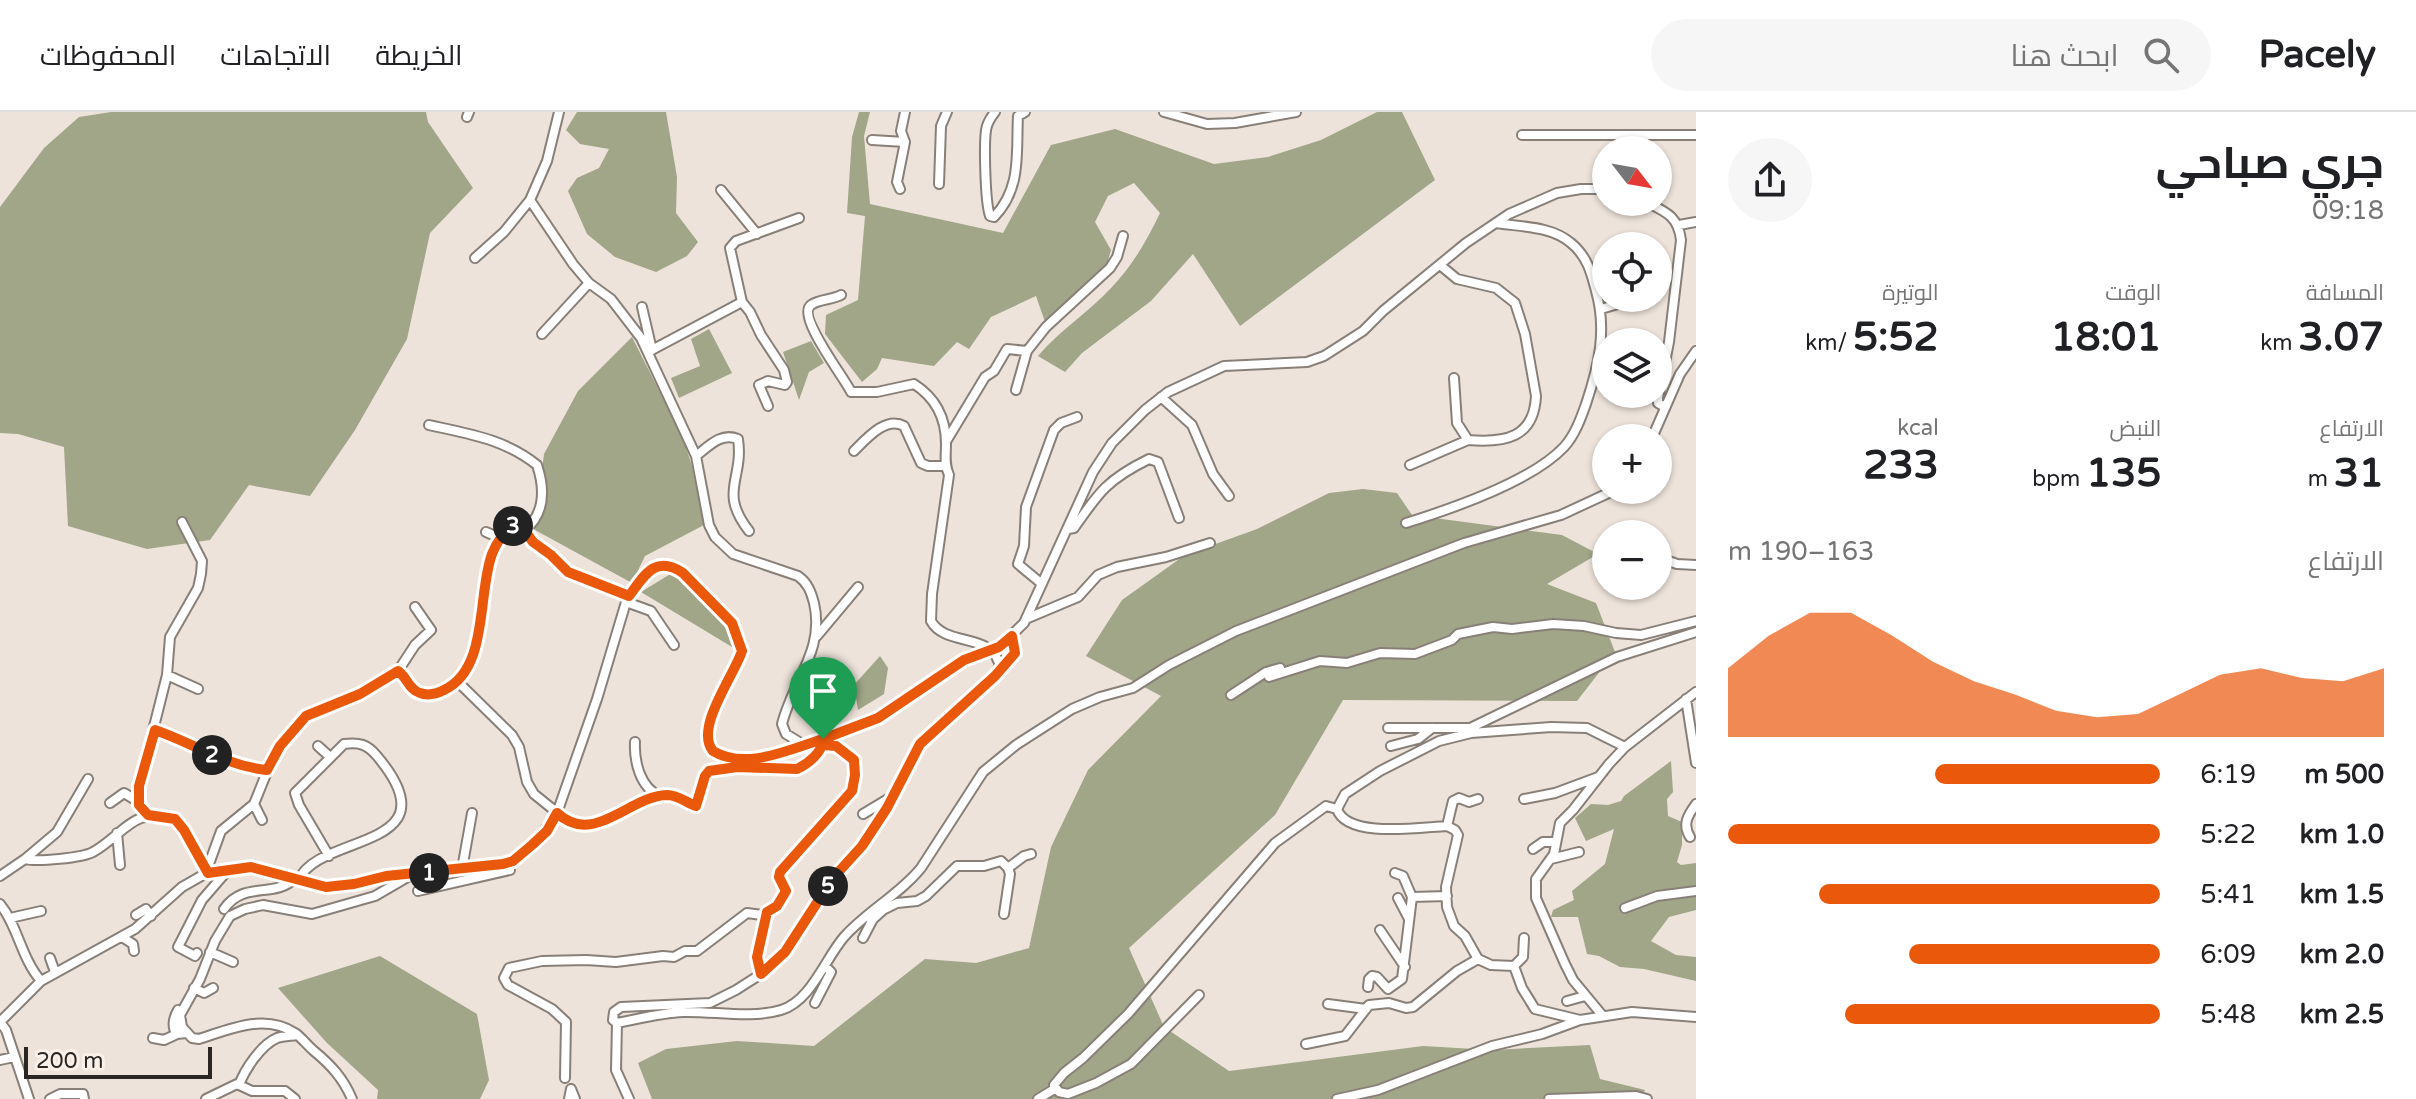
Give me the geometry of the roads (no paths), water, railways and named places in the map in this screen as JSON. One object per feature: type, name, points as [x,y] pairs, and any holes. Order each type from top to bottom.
[{"type":"street","points":[[475,258],[504,232],[530,200],[547,161],[559,112]]},
{"type":"street","points":[[900,189],[897,182],[905,142],[901,131],[905,112]]},
{"type":"street","points":[[939,184],[941,126],[947,112]]},
{"type":"street","points":[[995,112],[986,128],[986,207],[990,216],[994,217],[1010,195],[1018,170],[1018,116],[1025,112]]},
{"type":"street","points":[[1164,112],[1207,124],[1235,123],[1296,112]]},
{"type":"street","points":[[1522,135],[1696,135]]},
{"type":"street","points":[[872,140],[905,142]]},
{"type":"street","points":[[206,870],[259,868],[326,887],[386,876],[508,863],[540,837],[557,813],[627,599],[652,569],[669,566],[683,573],[736,629],[742,651],[708,726],[708,741],[713,751],[733,759],[780,753],[823,742],[878,718],[972,655],[991,651],[1012,636],[1028,618],[1084,487],[1108,448],[1161,397],[1183,383],[1224,366],[1307,362],[1324,356],[1363,331],[1466,243],[1495,223],[1541,198],[1592,189]]},
{"type":"street","points":[[721,190],[757,234]]},
{"type":"street","points":[[530,200],[558,244],[589,283],[611,299],[650,351],[696,456],[709,525],[715,537],[733,554],[802,578],[807,583],[814,605],[816,637],[782,724],[786,734],[804,745]]},
{"type":"street","points":[[1669,328],[1680,261],[1679,225],[1670,216]]},
{"type":"street","points":[[768,406],[759,385],[768,381],[785,385],[786,375],[742,302],[730,248],[736,241],[799,218]]},
{"type":"street","points":[[1679,225],[1696,222]]},
{"type":"street","points":[[1495,223],[1549,231],[1572,244],[1588,263],[1592,277]]},
{"type":"street","points":[[1016,390],[1027,351],[1046,327],[1110,268],[1123,236]]},
{"type":"street","points":[[1410,465],[1468,440],[1487,441],[1522,433],[1528,427],[1536,406],[1532,367],[1515,303],[1509,295],[1484,284],[1457,279],[1440,265]]},
{"type":"street","points":[[542,334],[589,283]]},
{"type":"street","points":[[841,295],[813,304],[808,308],[807,316],[851,392],[877,392],[914,384],[930,396],[941,415],[946,440],[945,466],[949,475],[931,621],[941,633],[976,642],[991,651],[1000,664],[998,672]]},
{"type":"street","points":[[650,351],[742,302]]},
{"type":"street","points":[[642,307],[650,351]]},
{"type":"street","points":[[1406,523],[1458,506],[1521,476],[1550,459],[1567,444],[1582,416],[1598,364],[1602,342],[1601,312]]},
{"type":"street","points":[[946,440],[985,377],[994,371],[1007,349],[1027,351]]},
{"type":"street","points":[[1672,392],[1696,351]]},
{"type":"street","points":[[1454,378],[1457,423],[1468,440]]},
{"type":"street","points":[[1161,397],[1192,425],[1213,474],[1229,496]]},
{"type":"street","points":[[1042,584],[1018,564],[1024,546],[1026,507],[1054,430],[1061,423],[1077,417]]},
{"type":"street","points":[[854,451],[877,430],[900,423],[921,463],[945,466]]},
{"type":"street","points":[[429,425],[501,442],[518,450],[537,465],[542,499],[537,519],[524,531]]},
{"type":"street","points":[[696,456],[720,438],[730,436],[738,439],[733,502],[737,515],[749,531]]},
{"type":"street","points":[[1068,529],[1074,528],[1104,487],[1123,472],[1149,459],[1158,462],[1179,518]]},
{"type":"street","points":[[617,1023],[648,1015],[683,1012],[780,1010],[796,1001],[825,966],[839,942],[915,876],[973,785],[995,760],[1072,709],[1133,688],[1169,665],[1236,631],[1464,543],[1561,515],[1592,501]]},
{"type":"street","points":[[148,815],[139,802],[139,786],[167,675],[172,629],[198,588],[201,574],[202,561],[182,522]]},
{"type":"street","points":[[398,671],[413,690],[423,694],[436,694],[458,682],[474,650],[489,564],[500,538],[514,525],[522,527],[533,542],[575,576],[651,611],[674,645]]},
{"type":"street","points":[[486,532],[500,538]]},
{"type":"street","points":[[1028,618],[1078,597],[1098,575],[1117,567],[1166,557],[1210,543]]},
{"type":"street","points":[[1672,562],[1696,565]]},
{"type":"street","points":[[816,637],[858,587]]},
{"type":"street","points":[[29,1099],[6,1030],[0,1022],[41,981],[122,937],[206,870],[225,825],[254,804],[280,746],[306,716],[360,694],[398,671],[415,645],[431,630],[415,607]]},
{"type":"street","points":[[1231,695],[1266,672],[1312,663],[1347,663],[1387,652],[1415,654],[1452,640],[1458,634],[1493,627],[1512,629],[1553,624],[1576,625],[1641,635],[1696,621]]},
{"type":"street","points":[[1524,938],[1523,957],[1514,966],[1491,965],[1478,959],[1465,936],[1454,926],[1447,907],[1458,835],[1447,826],[1381,829],[1358,826],[1339,817],[1337,809],[1345,794],[1380,771],[1617,657],[1696,632]]},
{"type":"street","points":[[629,1099],[616,1070],[617,1023],[613,1020],[614,1012],[621,1007],[710,1003],[761,974],[785,952],[833,878],[862,846],[920,744],[1015,653],[1012,636]]},
{"type":"street","points":[[1269,677],[1312,663]]},
{"type":"street","points":[[167,675],[198,689]]},
{"type":"street","points":[[458,682],[512,735],[519,747],[530,788],[557,813],[578,825],[594,824],[660,796]]},
{"type":"street","points":[[1602,1015],[1573,980],[1536,898],[1536,879],[1551,859],[1560,823],[1598,777],[1625,747],[1696,692]]},
{"type":"street","points":[[1686,699],[1696,763]]},
{"type":"street","points":[[1388,728],[1470,728]]},
{"type":"street","points":[[1391,746],[1418,739],[1432,728]]},
{"type":"street","points":[[1452,737],[1492,730],[1582,728],[1598,732],[1625,747]]},
{"type":"street","points":[[155,730],[204,752],[246,767],[267,770]]},
{"type":"street","points":[[224,909],[237,894],[290,883],[307,866],[360,844],[392,825],[400,813],[402,802],[389,772],[364,744],[342,740],[295,793],[329,856]]},
{"type":"street","points":[[635,742],[636,766],[653,794],[676,796],[696,806],[709,771],[737,767],[797,769],[810,760],[823,742]]},
{"type":"street","points":[[565,1078],[566,1022],[552,1009],[508,985],[504,978],[509,968],[542,961],[629,962],[674,957],[685,951],[697,951],[747,913],[762,915],[777,906],[785,894],[780,872],[852,791],[854,760],[836,746],[823,742]]},
{"type":"street","points":[[318,746],[329,756]]},
{"type":"street","points":[[1524,799],[1555,793],[1598,777]]},
{"type":"street","points":[[0,876],[53,837],[70,820],[88,779]]},
{"type":"street","points":[[110,803],[124,793],[139,802]]},
{"type":"street","points":[[863,814],[893,796]]},
{"type":"street","points":[[1447,826],[1453,801],[1459,798],[1469,802],[1478,799]]},
{"type":"street","points":[[254,804],[262,820]]},
{"type":"street","points":[[1690,837],[1686,828],[1687,815],[1696,804]]},
{"type":"street","points":[[1056,1088],[1054,1085],[1064,1073],[1128,1014],[1275,843],[1326,806],[1337,809]]},
{"type":"street","points":[[945,809],[956,811]]},
{"type":"street","points":[[462,869],[472,813]]},
{"type":"street","points":[[25,859],[34,861],[88,854],[135,819],[148,815],[175,819],[206,870]]},
{"type":"street","points":[[117,832],[115,840],[120,865]]},
{"type":"street","points":[[1533,849],[1543,842],[1556,842]]},
{"type":"street","points":[[1551,859],[1579,852]]},
{"type":"street","points":[[1008,868],[1031,854]]},
{"type":"street","points":[[863,938],[870,918],[897,903],[917,901],[926,896],[962,864],[984,866],[1001,861],[1008,868],[1010,880],[1004,914]]},
{"type":"street","points":[[418,891],[510,870],[508,863]]},
{"type":"street","points":[[197,953],[195,956],[178,947],[202,900],[228,870]]},
{"type":"street","points":[[1368,987],[1372,976],[1388,989],[1392,987],[1402,979],[1405,967],[1412,897],[1403,876],[1395,873]]},
{"type":"street","points":[[182,1034],[180,1015],[226,920],[245,909],[269,906],[312,914],[375,896],[411,875]]},
{"type":"street","points":[[1625,908],[1657,896],[1696,891]]},
{"type":"street","points":[[1412,897],[1447,896]]},
{"type":"street","points":[[1398,898],[1409,919]]},
{"type":"street","points":[[0,904],[10,918],[33,972],[41,981]]},
{"type":"street","points":[[136,915],[146,909],[151,916]]},
{"type":"street","points":[[10,918],[41,911]]},
{"type":"street","points":[[761,974],[757,957],[767,912]]},
{"type":"street","points":[[803,926],[812,930]]},
{"type":"street","points":[[1380,930],[1405,967]]},
{"type":"street","points":[[122,937],[133,944],[134,951]]},
{"type":"street","points":[[210,952],[233,962]]},
{"type":"street","points":[[50,958],[55,972]]},
{"type":"street","points":[[1306,1044],[1345,1036],[1369,1005],[1389,1003],[1413,1007],[1457,971],[1478,959]]},
{"type":"street","points":[[815,1003],[831,972],[825,966]]},
{"type":"street","points":[[1514,966],[1522,988],[1535,1009],[1580,1020]]},
{"type":"street","points":[[197,984],[204,993],[213,988]]},
{"type":"street","points":[[1056,1088],[1068,1094],[1131,1064],[1199,995]]},
{"type":"street","points":[[1567,1001],[1585,996]]},
{"type":"street","points":[[1328,1004],[1366,1009]]},
{"type":"street","points":[[1337,1099],[1378,1090],[1492,1046],[1542,1034],[1580,1020],[1602,1015],[1649,1012],[1696,1017]]},
{"type":"street","points":[[153,1038],[164,1040],[182,1034],[199,1039],[249,1024],[278,1026],[298,1035],[340,1074],[352,1099]]},
{"type":"street","points":[[239,1085],[250,1065],[272,1042],[279,1037],[298,1035]]},
{"type":"street","points":[[0,1060],[14,1057]]},
{"type":"street","points":[[206,1099],[229,1086],[239,1085],[262,1099]]},
{"type":"street","points":[[1038,1099],[1056,1088]]},
{"type":"street","points":[[252,1091],[285,1091],[295,1099]]},
{"type":"street","points":[[50,1099],[60,1094],[83,1094],[84,1099]]},
{"type":"street","points":[[1549,1099],[1636,1096],[1647,1099]]}]
